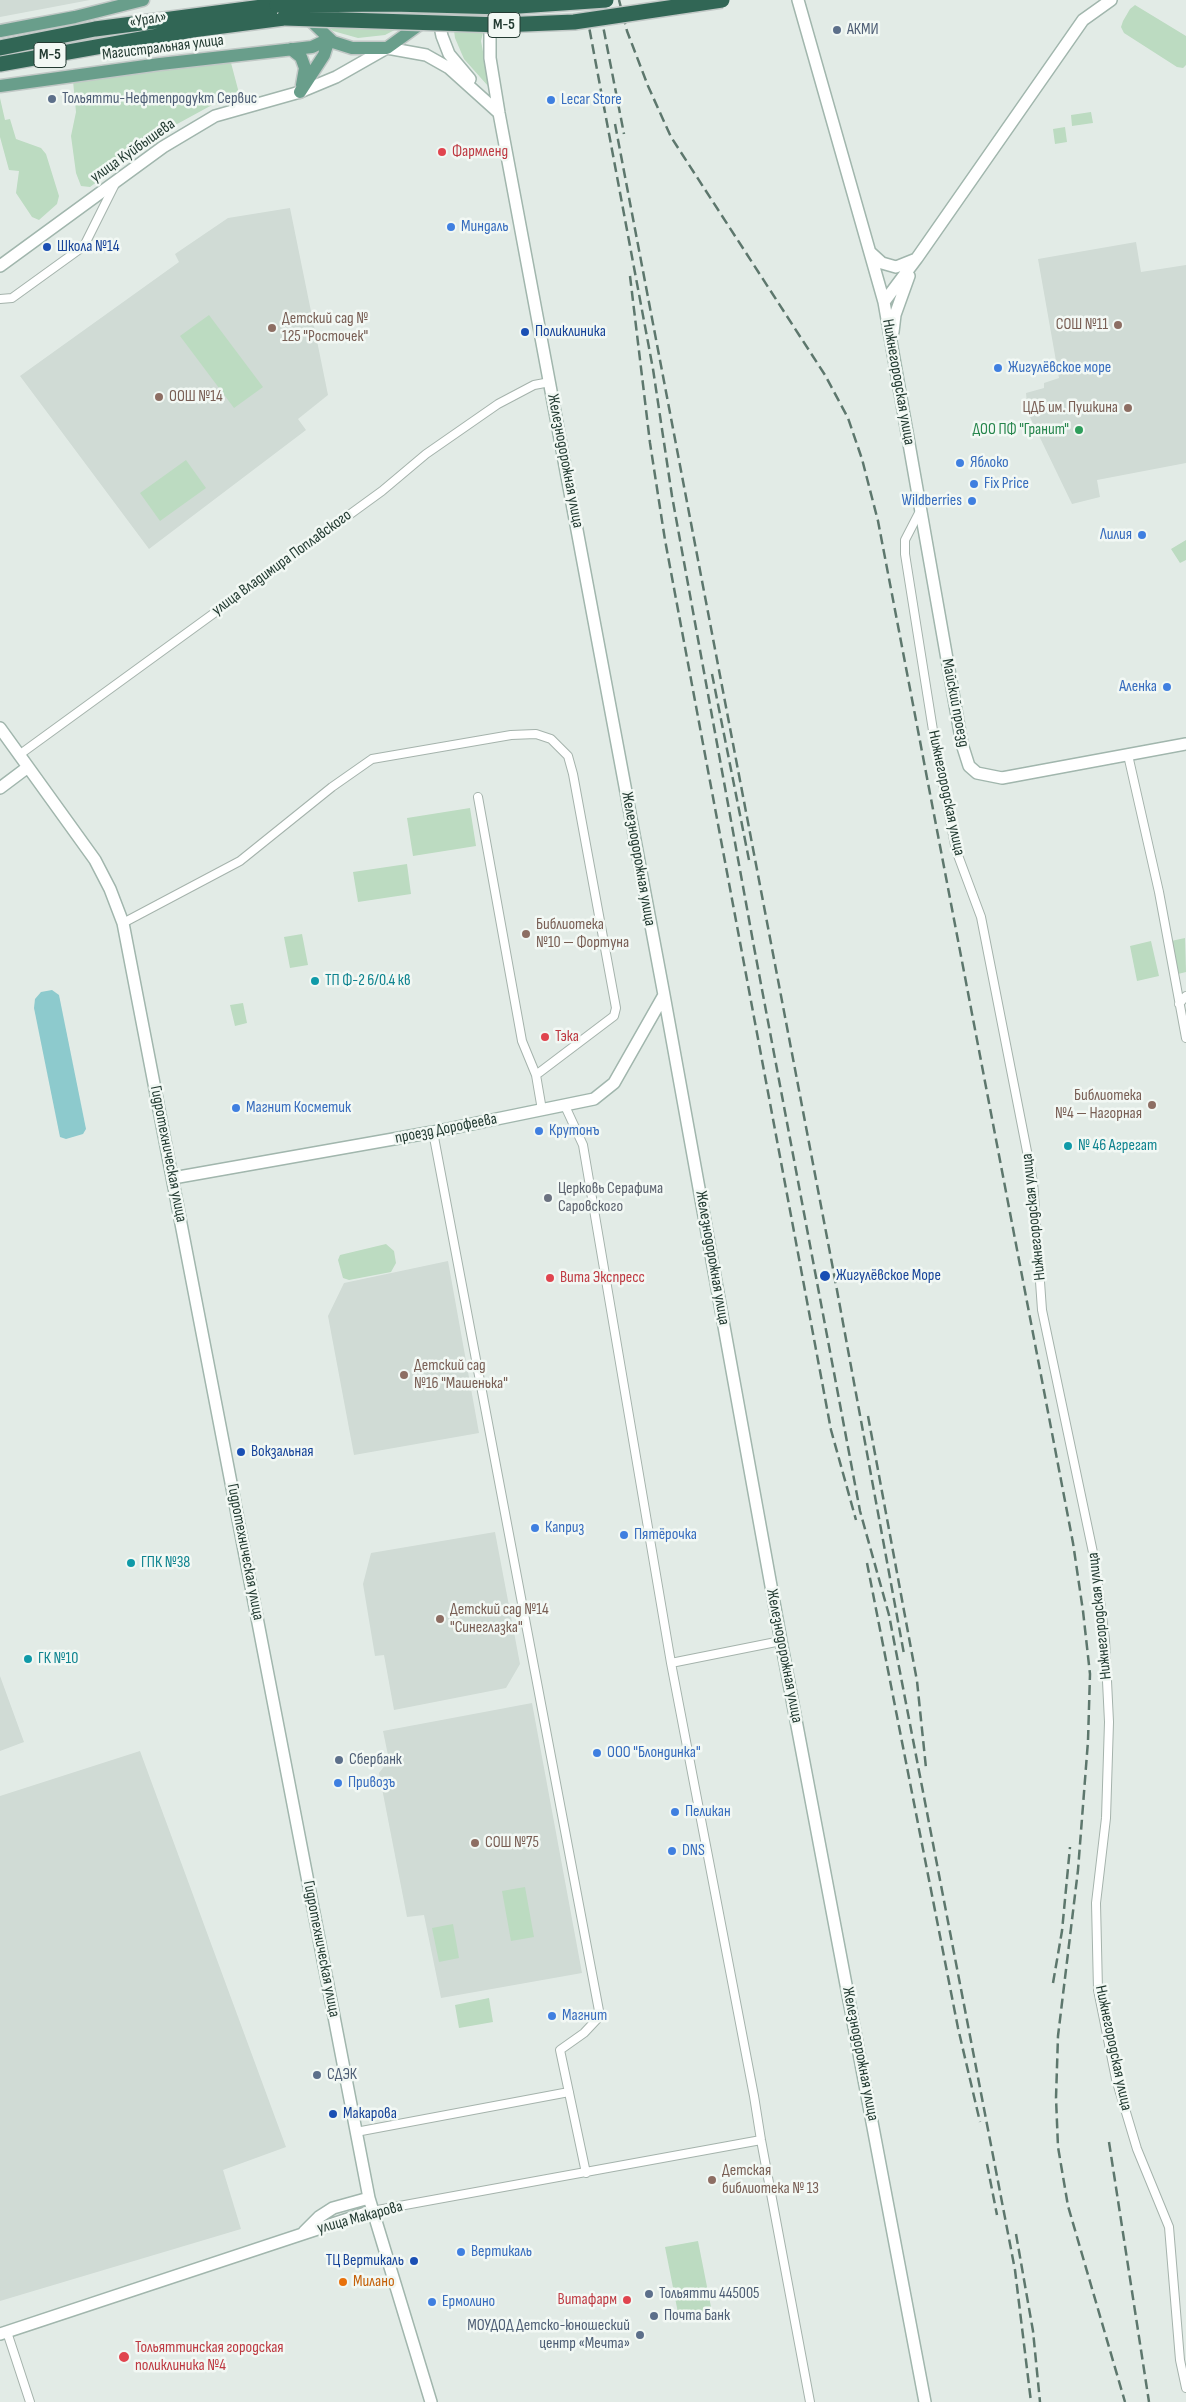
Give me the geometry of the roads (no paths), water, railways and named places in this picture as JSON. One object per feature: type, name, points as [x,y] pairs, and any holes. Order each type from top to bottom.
[{"type":"highway","name":"«Урал»","points":[[0,48],[95,29],[278,5],[338,3],[504,7],[606,0]]},
{"type":"highway","name":"«Урал»","points":[[0,64],[192,30],[284,18],[501,25],[574,22],[722,0]]},
{"type":"main road","points":[[0,31],[74,17],[143,0]]},
{"type":"main road","points":[[295,0],[297,8],[329,39],[352,48],[387,48],[426,55],[449,68],[499,113]]},
{"type":"main road","name":"Железнодорожная улица","points":[[505,0],[490,33],[490,58],[499,113],[664,995],[781,1641],[925,2402]]},
{"type":"main road","name":"Нижнегородская улица","points":[[800,0],[803,17],[884,302],[921,509]]},
{"type":"main road","points":[[884,302],[918,258],[1083,20],[1111,0]]},
{"type":"main road","points":[[387,48],[423,22],[436,1]]},
{"type":"main road","points":[[436,1],[442,36],[449,54],[499,113]]},
{"type":"main road","points":[[300,92],[324,54],[329,39]]},
{"type":"main road","name":"Магистральная улица","points":[[0,86],[160,64],[312,47],[329,39]]},
{"type":"main road","name":"улица Куйбышева","points":[[0,266],[162,147],[215,116],[300,92],[336,77],[387,48]]},
{"type":"main road","points":[[291,49],[301,57],[305,68],[305,78],[300,92]]},
{"type":"main road","points":[[871,253],[882,263],[896,267],[918,258]]},
{"type":"main road","points":[[892,342],[895,315],[904,288],[918,258]]},
{"type":"main road","name":"Майский проезд","points":[[921,509],[962,744],[968,766],[977,773],[1002,778],[1186,744]]},
{"type":"main road","name":"Гидротехническая улица","points":[[0,728],[96,860],[123,923],[369,2198],[432,2402]]},
{"type":"main road","points":[[0,788],[28,767]]},
{"type":"main road","name":"проезд Дорофеева","points":[[173,1178],[433,1132],[565,1106],[594,1098],[614,1083],[664,995]]},
{"type":"main road","points":[[303,2233],[318,2217],[333,2208],[369,2198]]},
{"type":"main road","name":"улица Макарова","points":[[4,2333],[372,2211]]},
{"type":"street","points":[[0,298],[12,298],[84,246],[117,180]]},
{"type":"street","name":"улица Владимира Поплавского","points":[[19,755],[382,491],[426,454],[498,404],[534,385],[550,382]]},
{"type":"street","name":"Нижнегородская улица","points":[[921,509],[905,540],[905,554],[935,743],[956,850],[981,917],[1031,1172],[1042,1310],[1098,1582],[1105,1640],[1109,1722],[1106,1818],[1096,1903],[1098,1990],[1116,2079],[1137,2149],[1169,2227],[1180,2360],[1186,2388]]},
{"type":"street","points":[[123,923],[240,861],[332,787],[372,759],[512,735],[536,734],[550,739],[568,756],[574,774],[616,1008],[614,1016],[536,1075]]},
{"type":"street","points":[[1128,754],[1159,892],[1186,1038]]},
{"type":"street","points":[[478,797],[522,1041],[536,1075],[542,1110]]},
{"type":"street","points":[[1179,1004],[1186,996]]},
{"type":"street","points":[[565,1106],[583,1145],[671,1663],[754,2096],[810,2402]]},
{"type":"street","points":[[433,1132],[600,2016],[584,2033],[560,2050],[586,2172]]},
{"type":"street","points":[[671,1663],[781,1641]]},
{"type":"street","points":[[356,2132],[569,2092]]},
{"type":"street","name":"улица Макарова","points":[[372,2211],[761,2140]]},
{"type":"street","points":[[369,2198],[392,2207]]},
{"type":"street","points":[[4,2333],[30,2402]]},
{"type":"water","points":[[52,990],[59,995],[86,1129],[83,1134],[66,1139],[60,1137],[34,1008],[35,999],[41,992]]},
{"type":"railway","points":[[584,0],[653,369],[672,496],[754,947],[860,1511],[889,1615],[1015,2270],[1031,2402]]},
{"type":"railway","points":[[598,0],[624,134]]},
{"type":"railway","points":[[619,0],[627,31],[648,86],[671,137],[825,375],[848,418],[862,459],[878,521],[1073,1543],[1083,1611],[1090,1674],[1088,1741],[1078,1870],[1058,2036],[1056,2098],[1058,2147],[1068,2206],[1125,2402]]},
{"type":"railway","points":[[615,124],[834,1274],[904,1654]]},
{"type":"railway","points":[[630,276],[650,443],[665,540],[831,1430],[856,1520]]},
{"type":"railway","points":[[712,674],[749,860]]},
{"type":"railway","points":[[868,1416],[917,1681],[926,1768]]},
{"type":"railway","points":[[867,1563],[958,2028],[980,2122]]},
{"type":"railway","points":[[1053,1983],[1062,1931],[1070,1847]]},
{"type":"railway","points":[[1109,2142],[1149,2402]]},
{"type":"railway","points":[[987,2164],[997,2215]]},
{"type":"railway","points":[[1016,2234],[1033,2331],[1040,2402]]},
{"type":"place","name":"АКМИ","points":[[837,30]]},
{"type":"place","name":"Тольятти-Нефтепродукт Сервис","points":[[52,99]]},
{"type":"place","name":"Lecar Store","points":[[551,100]]},
{"type":"place","name":"Фармленд","points":[[442,152]]},
{"type":"place","name":"Миндаль","points":[[451,227]]},
{"type":"place","name":"Школа №14","points":[[47,247]]},
{"type":"place","name":"СОШ №11","points":[[1118,325]]},
{"type":"place","name":"Детский сад № 125 \"Росточек\"","points":[[272,328]]},
{"type":"place","name":"Поликлиника","points":[[525,332]]},
{"type":"place","name":"Жигулёвское море","points":[[998,368]]},
{"type":"place","name":"ООШ №14","points":[[159,397]]},
{"type":"place","name":"ЦДБ им. Пушкина","points":[[1128,408]]},
{"type":"place","name":"ДОО ПФ \"Гранит\"","points":[[1079,430]]},
{"type":"place","name":"Яблоко","points":[[960,463]]},
{"type":"place","name":"Fix Price","points":[[974,484]]},
{"type":"place","name":"Wildberries","points":[[972,501]]},
{"type":"place","name":"Лилия","points":[[1142,535]]},
{"type":"place","name":"Аленка","points":[[1167,687]]},
{"type":"place","name":"Библиотека №10 — Фортуна","points":[[526,934]]},
{"type":"place","name":"ТП Ф-2 6/0.4 кв","points":[[315,981]]},
{"type":"place","name":"Тэка","points":[[545,1037]]},
{"type":"place","name":"Библиотека №4 — Нагорная","points":[[1152,1105]]},
{"type":"place","name":"Магнит Косметик","points":[[236,1108]]},
{"type":"place","name":"Крутонъ","points":[[539,1131]]},
{"type":"place","name":"№ 46 Агрегат","points":[[1068,1146]]},
{"type":"place","name":"Церковь Серафима Саровского","points":[[548,1198]]},
{"type":"place","name":"Жигулёвское Море","points":[[825,1276]]},
{"type":"place","name":"Вита Экспресс","points":[[550,1278]]},
{"type":"place","name":"Детский сад №16 \"Машенька\"","points":[[404,1375]]},
{"type":"place","name":"Вокзальная","points":[[241,1452]]},
{"type":"place","name":"Каприз","points":[[535,1528]]},
{"type":"place","name":"Пятёрочка","points":[[624,1535]]},
{"type":"place","name":"ГПК №38","points":[[131,1563]]},
{"type":"place","name":"Детский сад №14 \"Синеглазка\"","points":[[440,1619]]},
{"type":"place","name":"ГК №10","points":[[28,1659]]},
{"type":"place","name":"ООО \"Блондинка\"","points":[[597,1753]]},
{"type":"place","name":"Сбербанк","points":[[339,1760]]},
{"type":"place","name":"Привозъ","points":[[338,1783]]},
{"type":"place","name":"Пеликан","points":[[675,1812]]},
{"type":"place","name":"СОШ №75","points":[[475,1843]]},
{"type":"place","name":"DNS","points":[[672,1851]]},
{"type":"place","name":"Магнит","points":[[552,2016]]},
{"type":"place","name":"СДЭК","points":[[317,2075]]},
{"type":"place","name":"Макарова","points":[[333,2114]]},
{"type":"place","name":"Детская библиотека № 13","points":[[712,2180]]},
{"type":"place","name":"Вертикаль","points":[[461,2252]]},
{"type":"place","name":"ТЦ Вертикаль","points":[[414,2261]]},
{"type":"place","name":"Милано","points":[[343,2282]]},
{"type":"place","name":"Тольятти 445005","points":[[649,2294]]},
{"type":"place","name":"Витафарм","points":[[627,2300]]},
{"type":"place","name":"Ермолино","points":[[432,2302]]},
{"type":"place","name":"Почта Банк","points":[[654,2316]]},
{"type":"place","name":"МОУДОД Детско-юношеский центр «Мечта»","points":[[640,2335]]},
{"type":"place","name":"Тольяттинская городская поликлиника №4","points":[[124,2357]]}]
